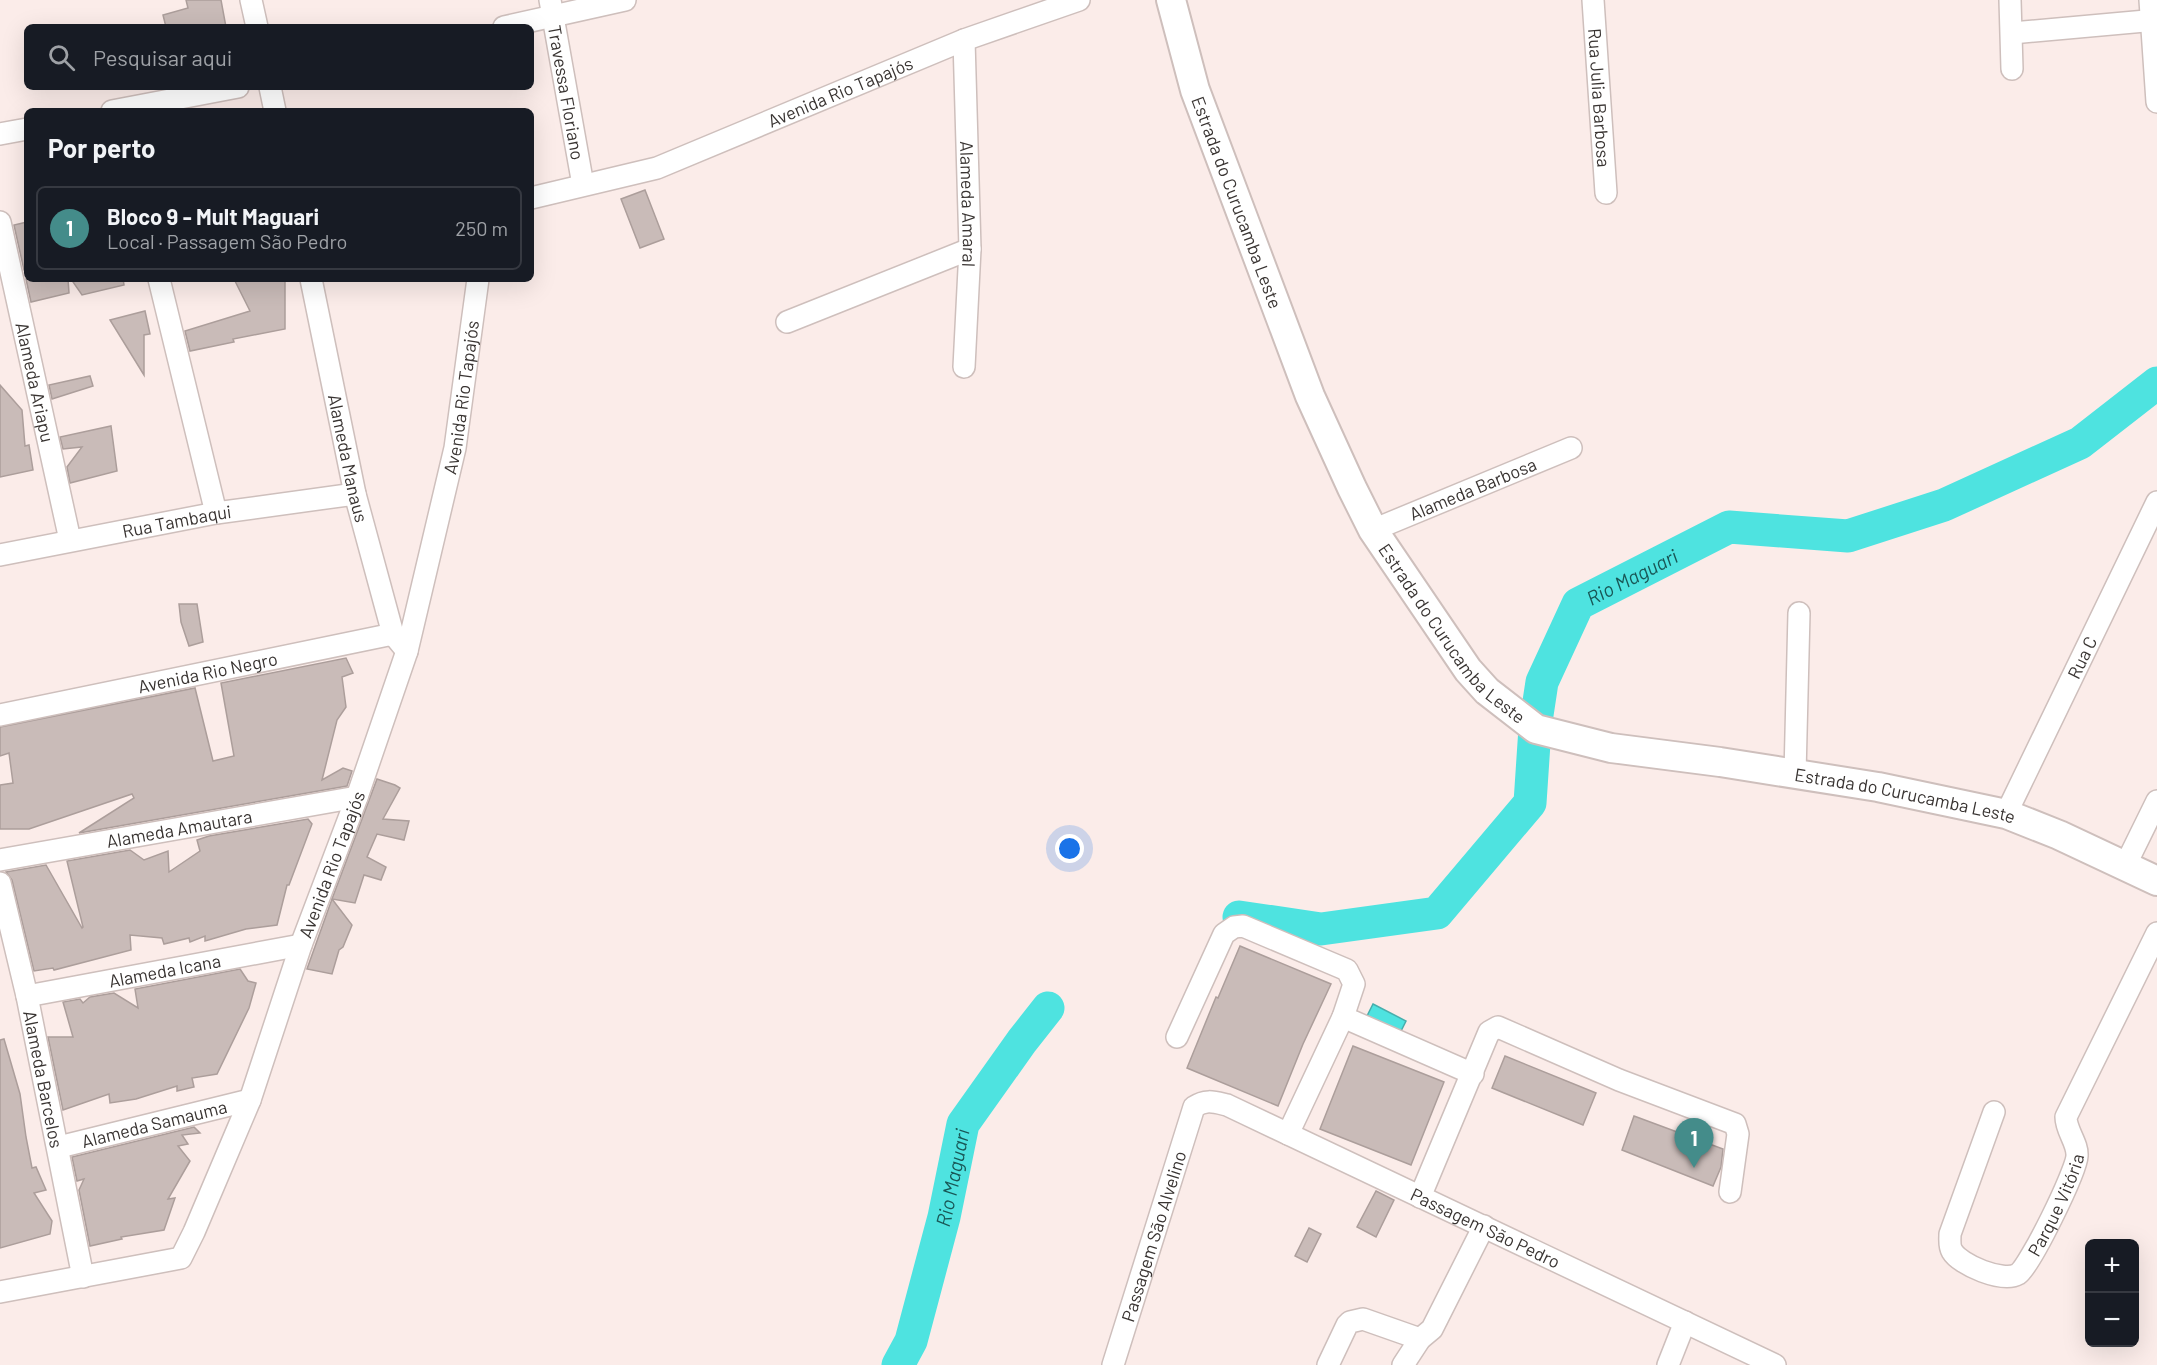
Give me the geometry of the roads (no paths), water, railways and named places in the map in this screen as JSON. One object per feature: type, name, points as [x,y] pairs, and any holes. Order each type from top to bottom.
[{"type":"main road","name":"Estrada do Curucamba Leste","points":[[1171,0],[1195,90],[1310,396],[1373,530],[1468,670],[1487,691],[1531,725],[1611,748],[1796,774],[2006,814],[2059,835],[2157,881]]},
{"type":"street","points":[[251,0],[256,24]]},
{"type":"street","points":[[512,24],[552,8],[625,0]]},
{"type":"street","name":"Avenida Rio Tapajós","points":[[534,197],[657,168],[964,40],[1079,0]]},
{"type":"street","name":"Rua Julia Barbosa","points":[[1593,0],[1606,194]]},
{"type":"street","points":[[2010,0],[2012,69]]},
{"type":"street","name":"Travessa Floriano","points":[[552,8],[583,185]]},
{"type":"street","points":[[2012,33],[2153,14],[2157,102]]},
{"type":"street","name":"Alameda Amaral","points":[[964,40],[970,249],[964,367]]},
{"type":"street","points":[[131,108],[223,90]]},
{"type":"street","points":[[271,90],[274,108]]},
{"type":"street","points":[[0,134],[24,130]]},
{"type":"street","name":"Alameda Ariapu","points":[[0,222],[70,540]]},
{"type":"street","points":[[787,322],[970,249]]},
{"type":"street","points":[[160,282],[216,513]]},
{"type":"street","name":"Alameda Manaus","points":[[312,282],[355,495],[393,634]]},
{"type":"street","name":"Avenida Rio Tapajós","points":[[0,1292],[181,1258],[194,1232],[250,1100],[301,945],[357,797],[407,651],[454,448],[478,282]]},
{"type":"street","name":"Alameda Barbosa","points":[[1373,530],[1571,448]]},
{"type":"street","name":"Rua Tambaqui","points":[[0,555],[216,513],[355,495]]},
{"type":"street","name":"Rua C","points":[[2006,814],[2157,502]]},
{"type":"street","points":[[1796,774],[1800,614]]},
{"type":"street","points":[[393,634],[407,651]]},
{"type":"street","name":"Avenida Rio Negro","points":[[0,715],[393,634]]},
{"type":"street","name":"Alameda Amautara","points":[[0,860],[357,797]]},
{"type":"street","points":[[2125,866],[2157,801]]},
{"type":"street","name":"Alameda Barcelos","points":[[0,883],[59,1147],[83,1277]]},
{"type":"street","points":[[1177,1037],[1224,934],[1234,927],[1243,926],[1347,970],[1354,984],[1343,1017],[1288,1134]]},
{"type":"street","name":"Parque Vitória","points":[[1994,1112],[1949,1242],[1951,1250],[1964,1263],[1996,1276],[2006,1277],[2017,1274],[2029,1262],[2068,1182],[2078,1153],[2066,1124],[2066,1117],[2157,933]]},
{"type":"street","name":"Alameda Icana","points":[[27,996],[301,945]]},
{"type":"street","points":[[1343,1017],[1473,1074]]},
{"type":"street","points":[[1420,1197],[1490,1032],[1502,1028],[1618,1080],[1730,1121],[1737,1128],[1738,1134],[1730,1192]]},
{"type":"street","name":"Alameda Samauma","points":[[59,1147],[250,1100]]},
{"type":"street","name":"Passagem São Pedro","points":[[1194,1107],[1201,1102],[1212,1101],[1227,1105],[1775,1365]]},
{"type":"street","name":"Passagem São Alvelino","points":[[1113,1365],[1194,1107]]},
{"type":"street","points":[[1403,1365],[1420,1339],[1432,1329],[1484,1226]]},
{"type":"street","points":[[1328,1365],[1347,1325],[1356,1320],[1363,1319],[1420,1339]]},
{"type":"street","points":[[1668,1365],[1685,1322]]},
{"type":"water","points":[[1373,1004],[1406,1021],[1400,1033],[1367,1016]]},
{"type":"waterway","name":"Rio Maguari","points":[[1239,917],[1321,929],[1437,913],[1530,803],[1535,728],[1542,682],[1578,604],[1729,527],[1848,536],[1944,505],[2080,443],[2157,383]]},
{"type":"waterway","name":"Rio Maguari","points":[[898,1365],[911,1341],[944,1217],[963,1124],[1048,1008]]},
{"type":"place","name":"Bloco 9 - Mult Maguari","points":[[1694,1168]]}]
